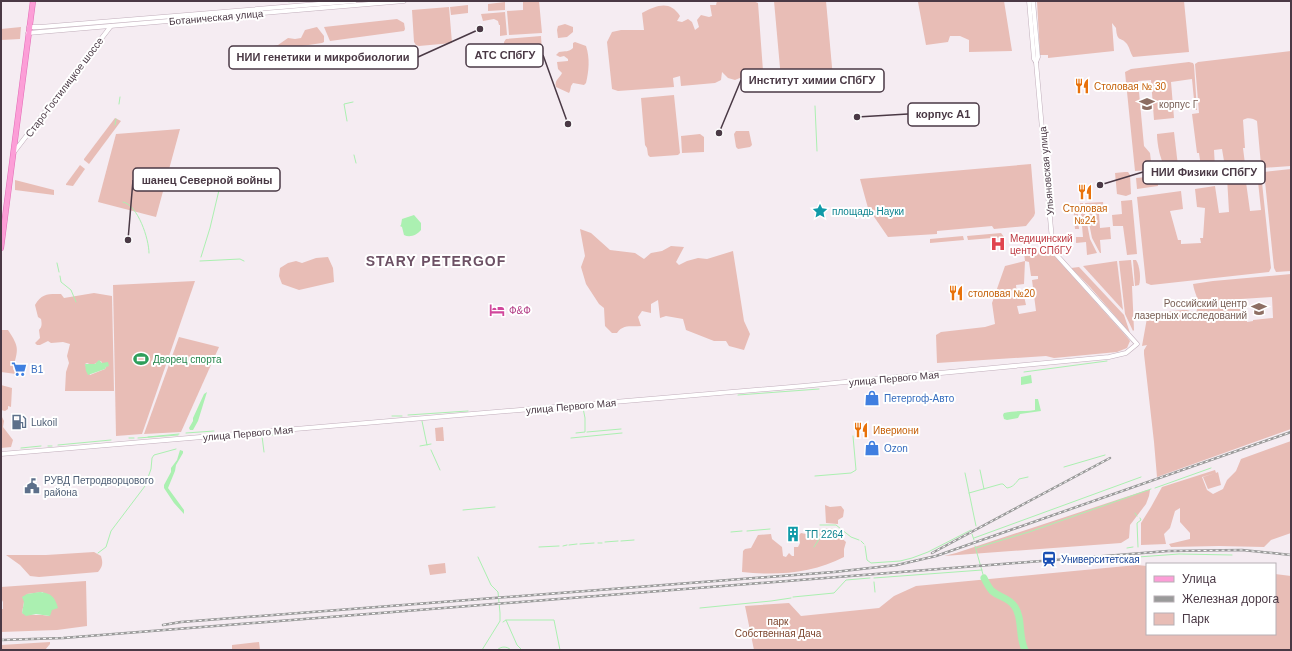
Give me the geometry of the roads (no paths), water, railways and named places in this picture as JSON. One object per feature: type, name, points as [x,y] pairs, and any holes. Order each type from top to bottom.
[{"type":"main road","points":[[1,248],[32,1]]},
{"type":"street","name":"Ботаническая улица","points":[[29,27],[40,28],[355,1]]},
{"type":"street","name":"Ботаническая улица","points":[[28,33],[404,1]]},
{"type":"street","name":"Ульяновская улица","points":[[1029,1],[1053,251],[1136,344]]},
{"type":"street","name":"Ульяновская улица","points":[[1033,1],[1038,57],[1036,62]]},
{"type":"street","name":"Старо-Гостилицкое шоссе","points":[[13,152],[114,21]]},
{"type":"street","name":"улица Первого Мая","points":[[1,454],[964,371],[1118,356],[1126,353],[1136,344]]},
{"type":"waterway","points":[[119,104],[120,97]]},
{"type":"waterway","points":[[347,121],[344,104],[353,102]]},
{"type":"waterway","points":[[815,106],[817,151]]},
{"type":"waterway","points":[[115,125],[116,119]]},
{"type":"waterway","points":[[354,155],[356,163]]},
{"type":"waterway","points":[[201,257],[219,190],[213,186],[205,185]]},
{"type":"waterway","points":[[123,202],[128,204],[133,209],[142,223],[149,253]]},
{"type":"waterway","points":[[200,261],[240,259],[244,261]]},
{"type":"waterway","points":[[57,263],[59,272]]},
{"type":"waterway","points":[[60,276],[61,282],[71,290],[76,302]]},
{"type":"waterway","points":[[1024,372],[1107,361]]},
{"type":"waterway","points":[[738,395],[819,389]]},
{"type":"waterway","points":[[576,433],[585,432],[583,408]]},
{"type":"waterway","points":[[408,415],[468,411]]},
{"type":"waterway","points":[[392,416],[402,416]]},
{"type":"waterway","points":[[422,421],[427,445]]},
{"type":"waterway","points":[[587,432],[621,429]]},
{"type":"waterway","points":[[186,433],[214,431]]},
{"type":"waterway","points":[[571,438],[622,433]]},
{"type":"waterway","points":[[148,437],[179,434]]},
{"type":"waterway","points":[[264,452],[262,436],[281,434]]},
{"type":"waterway","points":[[138,438],[178,435]]},
{"type":"waterway","points":[[815,476],[851,473],[856,470],[853,436]]},
{"type":"waterway","points":[[129,438],[134,438]]},
{"type":"waterway","points":[[58,445],[111,440]]},
{"type":"waterway","points":[[420,446],[431,444]]},
{"type":"waterway","points":[[21,448],[41,446]]},
{"type":"waterway","points":[[98,553],[106,547],[111,531],[145,486],[154,455],[176,449]]},
{"type":"waterway","points":[[431,450],[440,470]]},
{"type":"waterway","points":[[1064,467],[1105,455]]},
{"type":"waterway","points":[[1155,488],[1211,468]]},
{"type":"waterway","points":[[980,470],[984,489]]},
{"type":"waterway","points":[[965,473],[976,526]]},
{"type":"waterway","points":[[969,493],[1001,484],[1009,488],[1019,479],[1028,477]]},
{"type":"waterway","points":[[974,538],[1141,477]]},
{"type":"waterway","points":[[976,548],[1032,531],[1151,489]]},
{"type":"waterway","points":[[463,510],[495,507]]},
{"type":"waterway","points":[[1138,547],[1137,523],[1141,520],[1140,518]]},
{"type":"waterway","points":[[820,525],[836,525],[851,537],[859,540]]},
{"type":"waterway","points":[[747,531],[770,529]]},
{"type":"waterway","points":[[865,546],[867,560],[871,563],[900,561],[928,552],[971,530]]},
{"type":"waterway","points":[[731,532],[742,531]]},
{"type":"waterway","points":[[814,547],[823,533]]},
{"type":"waterway","points":[[972,534],[974,540]]},
{"type":"waterway","points":[[621,541],[634,540]]},
{"type":"waterway","points":[[605,542],[618,541]]},
{"type":"waterway","points":[[861,541],[864,544]]},
{"type":"waterway","points":[[580,544],[594,543]]},
{"type":"waterway","points":[[569,545],[577,544]]},
{"type":"waterway","points":[[563,546],[567,545]]},
{"type":"waterway","points":[[539,547],[559,546]]},
{"type":"waterway","points":[[975,546],[984,578]]},
{"type":"waterway","points":[[1127,548],[1133,547]]},
{"type":"waterway","points":[[1138,557],[1179,554],[1232,555]]},
{"type":"waterway","points":[[478,557],[491,585],[498,592],[500,613],[500,621],[482,650]]},
{"type":"waterway","points":[[1090,561],[1134,557]]},
{"type":"waterway","points":[[874,578],[982,570]]},
{"type":"waterway","points":[[793,597],[834,593],[846,580],[870,578]]},
{"type":"waterway","points":[[984,578],[992,591],[1010,601],[1015,607],[1019,617],[1025,650]]},
{"type":"waterway","points":[[874,582],[875,592]]},
{"type":"waterway","points":[[700,608],[791,598]]},
{"type":"waterway","points":[[506,620],[554,620],[560,650]]},
{"type":"waterway","points":[[503,622],[506,620],[517,645],[522,650]]},
{"type":"waterway","points":[[497,650],[504,647],[511,650]]},
{"type":"railway","points":[[163,625],[181,622],[834,572],[897,565],[936,556],[1291,432]]},
{"type":"railway","points":[[932,553],[1110,458]]},
{"type":"railway","points":[[1,640],[63,638],[1168,551],[1242,550],[1291,555]]},
{"type":"place","name":"НИИ генетики и микробиологии","points":[[480,29]]},
{"type":"place","name":"Столовая № 30","points":[[1082,86]]},
{"type":"place","name":"корпус Г","points":[[1147,104]]},
{"type":"place","name":"корпус А1","points":[[857,117]]},
{"type":"place","name":"АТС СПбГУ","points":[[568,124]]},
{"type":"place","name":"Институт химии СПбГУ","points":[[719,133]]},
{"type":"place","name":"НИИ Физики СПбГУ","points":[[1100,185]]},
{"type":"place","name":"Столовая №24","points":[[1085,192]]},
{"type":"place","name":"площадь Науки","points":[[820,211]]},
{"type":"place","name":"шанец Северной войны","points":[[128,240]]},
{"type":"place","name":"Медицинский центр СПбГУ","points":[[998,244]]},
{"type":"place","name":"столовая №20","points":[[956,293]]},
{"type":"place","name":"Российский центр лазерных исследований","points":[[1259,309]]},
{"type":"place","name":"Ф&Ф","points":[[497,310]]},
{"type":"place","name":"Дворец спорта","points":[[141,359]]},
{"type":"place","name":"В1","points":[[19,369]]},
{"type":"place","name":"Петергоф-Авто","points":[[872,398]]},
{"type":"place","name":"Lukoil","points":[[19,422]]},
{"type":"place","name":"Ивериони","points":[[861,430]]},
{"type":"place","name":"Ozon","points":[[872,448]]},
{"type":"place","name":"РУВД Петродворцового района","points":[[32,486]]},
{"type":"place","name":"ТП 2264","points":[[793,534]]},
{"type":"place","name":"Университетская","points":[[1049,559]]},
{"type":"district","name":"STARY PETERGOF","points":[[436,261]]},
{"type":"park label","name":"парк Собственная Дача","points":[[778,626]]}]
